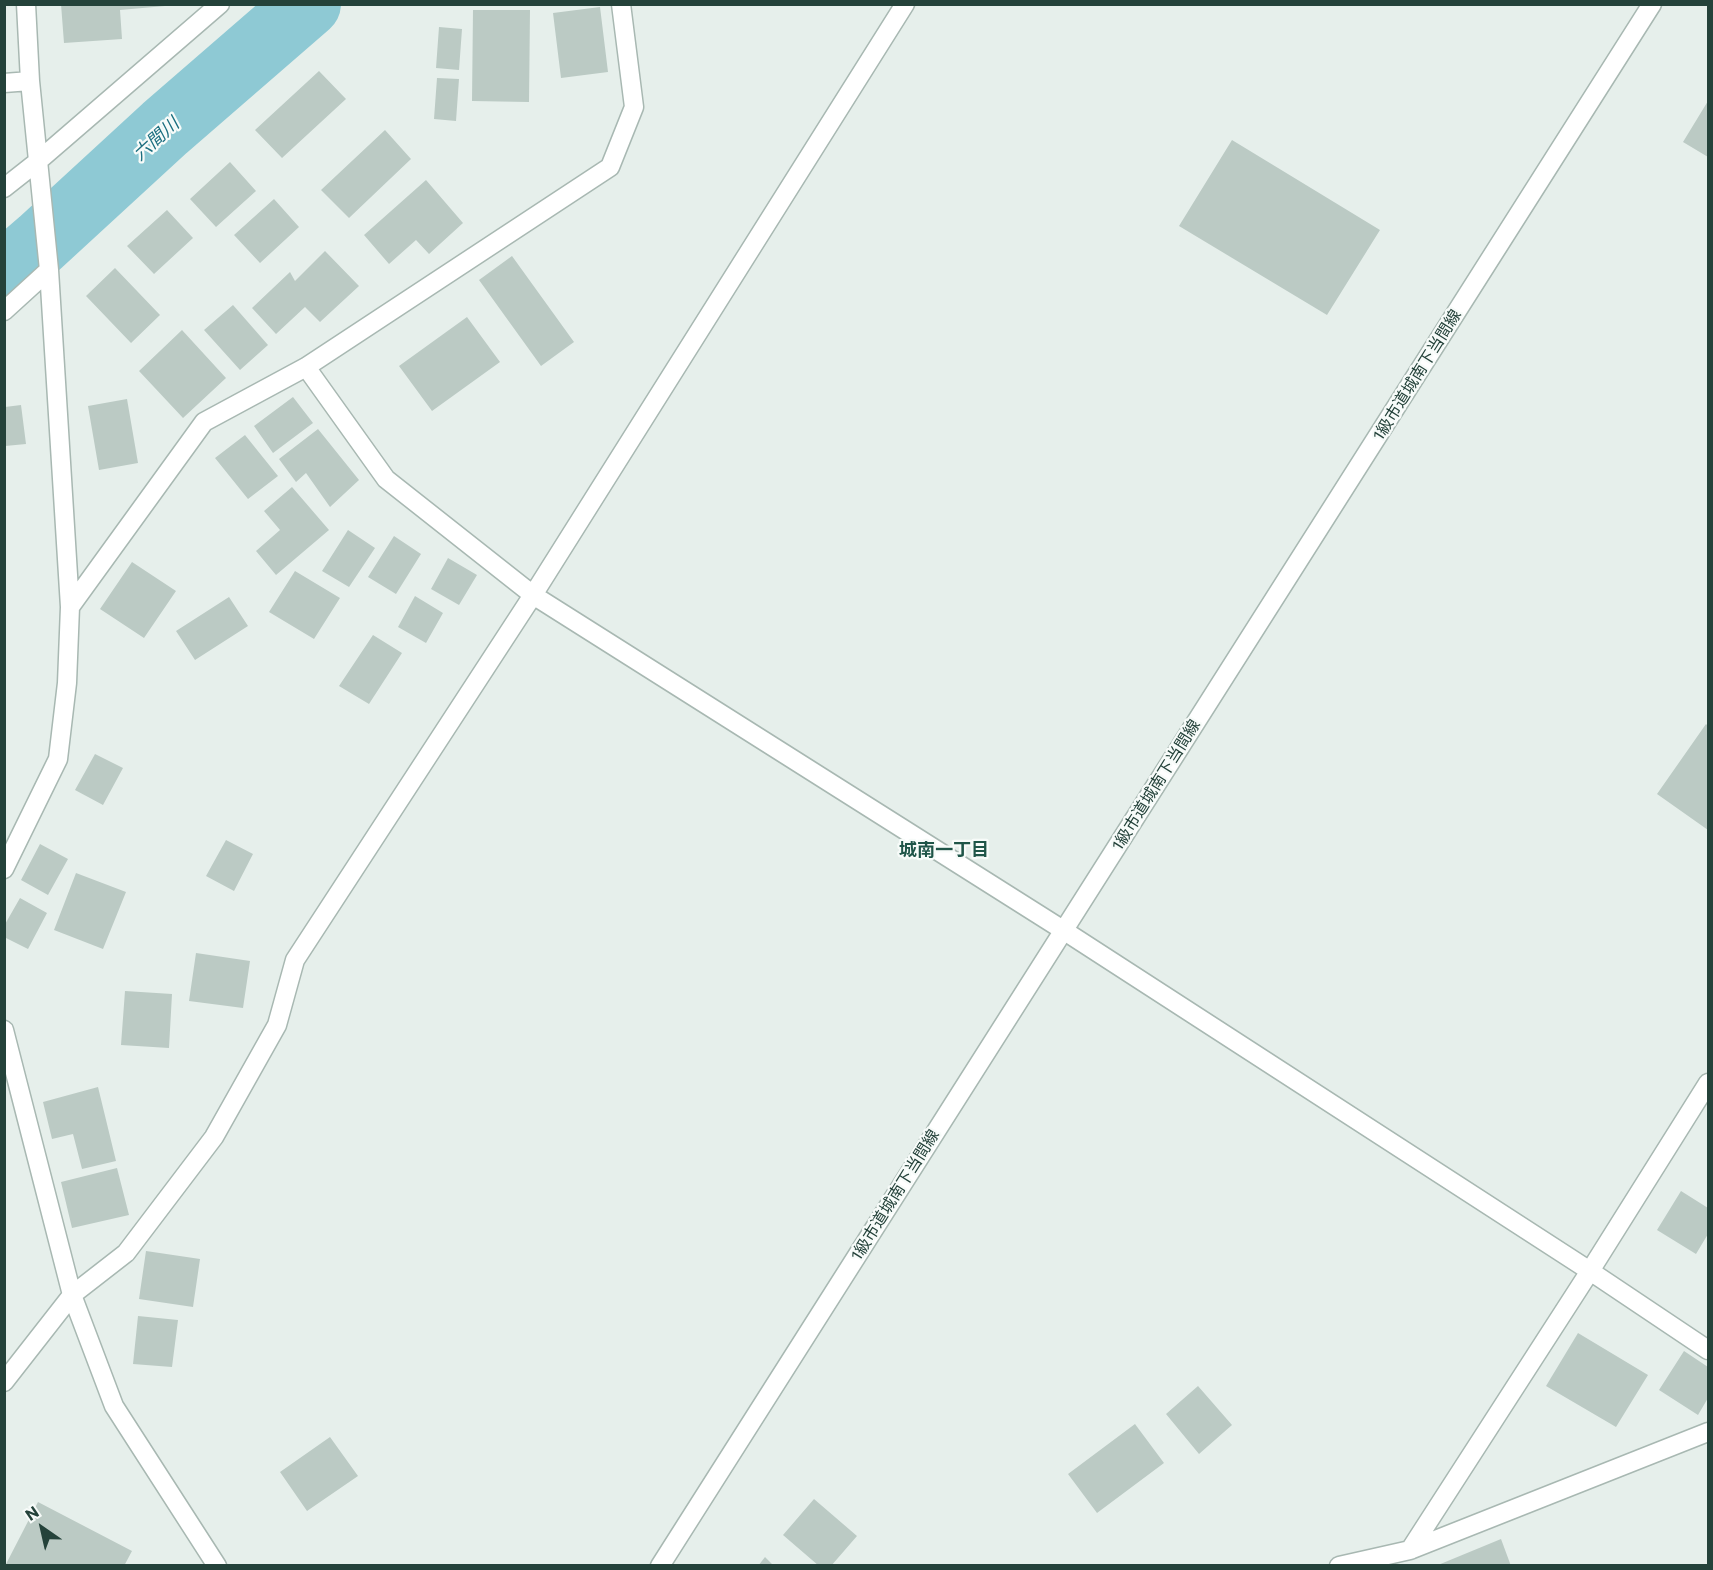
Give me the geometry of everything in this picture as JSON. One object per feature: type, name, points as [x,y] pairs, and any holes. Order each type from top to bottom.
[{"type":"street","points":[[4,869],[57,759],[67,683],[70,607],[49,270],[37,162],[26,4]]},
{"type":"street","points":[[4,188],[220,4]]},
{"type":"street","points":[[70,607],[204,422],[306,367],[610,167],[634,107],[621,4]]},
{"type":"street","points":[[4,1382],[72,1295],[126,1253],[214,1137],[277,1025],[295,960],[533,595],[905,4]]},
{"type":"street","name":"1級市道城南下当間線","points":[[660,1566],[1652,4]]},
{"type":"street","points":[[4,83],[30,81]]},
{"type":"street","points":[[4,311],[49,270]]},
{"type":"street","points":[[306,367],[386,478],[533,595],[1063,930],[1590,1271],[1708,1350]]},
{"type":"street","points":[[4,1030],[72,1295],[114,1406],[217,1566]]},
{"type":"street","points":[[1410,1550],[1708,1083]]},
{"type":"street","points":[[1339,1566],[1410,1550],[1708,1432]]},
{"type":"building","points":[[61,4],[164,4],[165,6],[120,10],[122,39],[64,43]]},
{"type":"building","points":[[600,7],[608,72],[561,78],[553,13]]},
{"type":"building","points":[[473,10],[530,10],[529,102],[472,101]]},
{"type":"building","points":[[439,27],[462,29],[459,70],[436,68]]},
{"type":"building","points":[[319,71],[346,99],[282,158],[255,130]]},
{"type":"building","points":[[437,78],[459,79],[456,121],[434,119]]},
{"type":"building","points":[[1708,101],[1708,157],[1683,142]]},
{"type":"building","points":[[385,130],[411,159],[349,218],[321,190]]},
{"type":"building","points":[[1232,140],[1380,230],[1327,315],[1179,226]]},
{"type":"building","points":[[230,162],[256,191],[216,227],[190,199]]},
{"type":"building","points":[[426,180],[463,223],[429,254],[416,240],[389,264],[364,235]]},
{"type":"building","points":[[274,199],[299,227],[260,263],[234,235]]},
{"type":"building","points":[[167,210],[193,238],[154,274],[127,246]]},
{"type":"building","points":[[325,251],[359,286],[320,322],[305,307],[276,334],[252,308],[290,272],[295,281]]},
{"type":"building","points":[[512,256],[574,342],[541,366],[479,280]]},
{"type":"building","points":[[115,268],[160,315],[131,343],[86,296]]},
{"type":"building","points":[[233,305],[268,345],[240,370],[204,330]]},
{"type":"building","points":[[467,317],[500,362],[432,411],[399,366]]},
{"type":"building","points":[[182,330],[226,378],[183,418],[139,371]]},
{"type":"building","points":[[293,397],[313,423],[273,453],[254,426]]},
{"type":"building","points":[[127,399],[138,463],[99,470],[88,406]]},
{"type":"building","points":[[21,405],[26,444],[5,446],[5,407]]},
{"type":"building","points":[[318,429],[359,480],[330,507],[306,473],[296,482],[279,459]]},
{"type":"building","points":[[245,435],[278,476],[248,499],[215,458]]},
{"type":"building","points":[[292,487],[329,530],[276,575],[256,551],[280,530],[264,511]]},
{"type":"building","points":[[348,530],[375,548],[349,587],[322,571]]},
{"type":"building","points":[[394,536],[421,554],[396,594],[368,577]]},
{"type":"building","points":[[448,558],[477,575],[459,605],[431,589]]},
{"type":"building","points":[[132,562],[176,591],[144,638],[100,609]]},
{"type":"building","points":[[295,571],[340,598],[314,639],[269,612]]},
{"type":"building","points":[[415,596],[443,613],[426,643],[398,627]]},
{"type":"building","points":[[229,597],[248,626],[195,660],[176,631]]},
{"type":"building","points":[[373,635],[402,653],[369,704],[339,686]]},
{"type":"building","points":[[1706,724],[1708,726],[1708,830],[1657,794]]},
{"type":"building","points":[[95,754],[123,768],[103,805],[75,790]]},
{"type":"building","points":[[226,840],[253,854],[234,891],[206,876]]},
{"type":"building","points":[[40,844],[68,859],[48,895],[21,880]]},
{"type":"building","points":[[76,873],[126,892],[103,949],[54,930]]},
{"type":"building","points":[[20,898],[47,913],[28,949],[4,937],[4,926]]},
{"type":"building","points":[[196,953],[250,961],[243,1008],[189,1001]]},
{"type":"building","points":[[125,991],[172,994],[169,1048],[121,1045]]},
{"type":"building","points":[[98,1087],[116,1161],[82,1169],[73,1134],[52,1139],[43,1102]]},
{"type":"building","points":[[117,1168],[129,1215],[72,1228],[61,1182]]},
{"type":"building","points":[[1681,1191],[1708,1208],[1708,1234],[1696,1254],[1657,1230]]},
{"type":"building","points":[[146,1251],[200,1259],[193,1307],[139,1299]]},
{"type":"building","points":[[138,1316],[178,1320],[172,1367],[133,1364]]},
{"type":"building","points":[[1578,1333],[1648,1375],[1616,1427],[1546,1386]]},
{"type":"building","points":[[1684,1351],[1708,1367],[1708,1398],[1698,1415],[1659,1390]]},
{"type":"building","points":[[1198,1386],[1232,1425],[1199,1454],[1166,1414]]},
{"type":"building","points":[[1135,1424],[1164,1463],[1097,1513],[1068,1474]]},
{"type":"building","points":[[330,1437],[358,1476],[307,1511],[280,1472]]},
{"type":"building","points":[[814,1499],[857,1536],[831,1566],[819,1566],[783,1535]]},
{"type":"building","points":[[38,1502],[132,1551],[124,1566],[5,1566]]},
{"type":"building","points":[[1501,1539],[1511,1566],[1438,1566],[1438,1565]]},
{"type":"building","points":[[765,1557],[774,1566],[758,1566]]},
{"type":"waterway","name":"六間川","points":[[4,274],[165,128],[308,4]]},
{"type":"district","name":"城南一丁目","points":[[944,850]]}]
